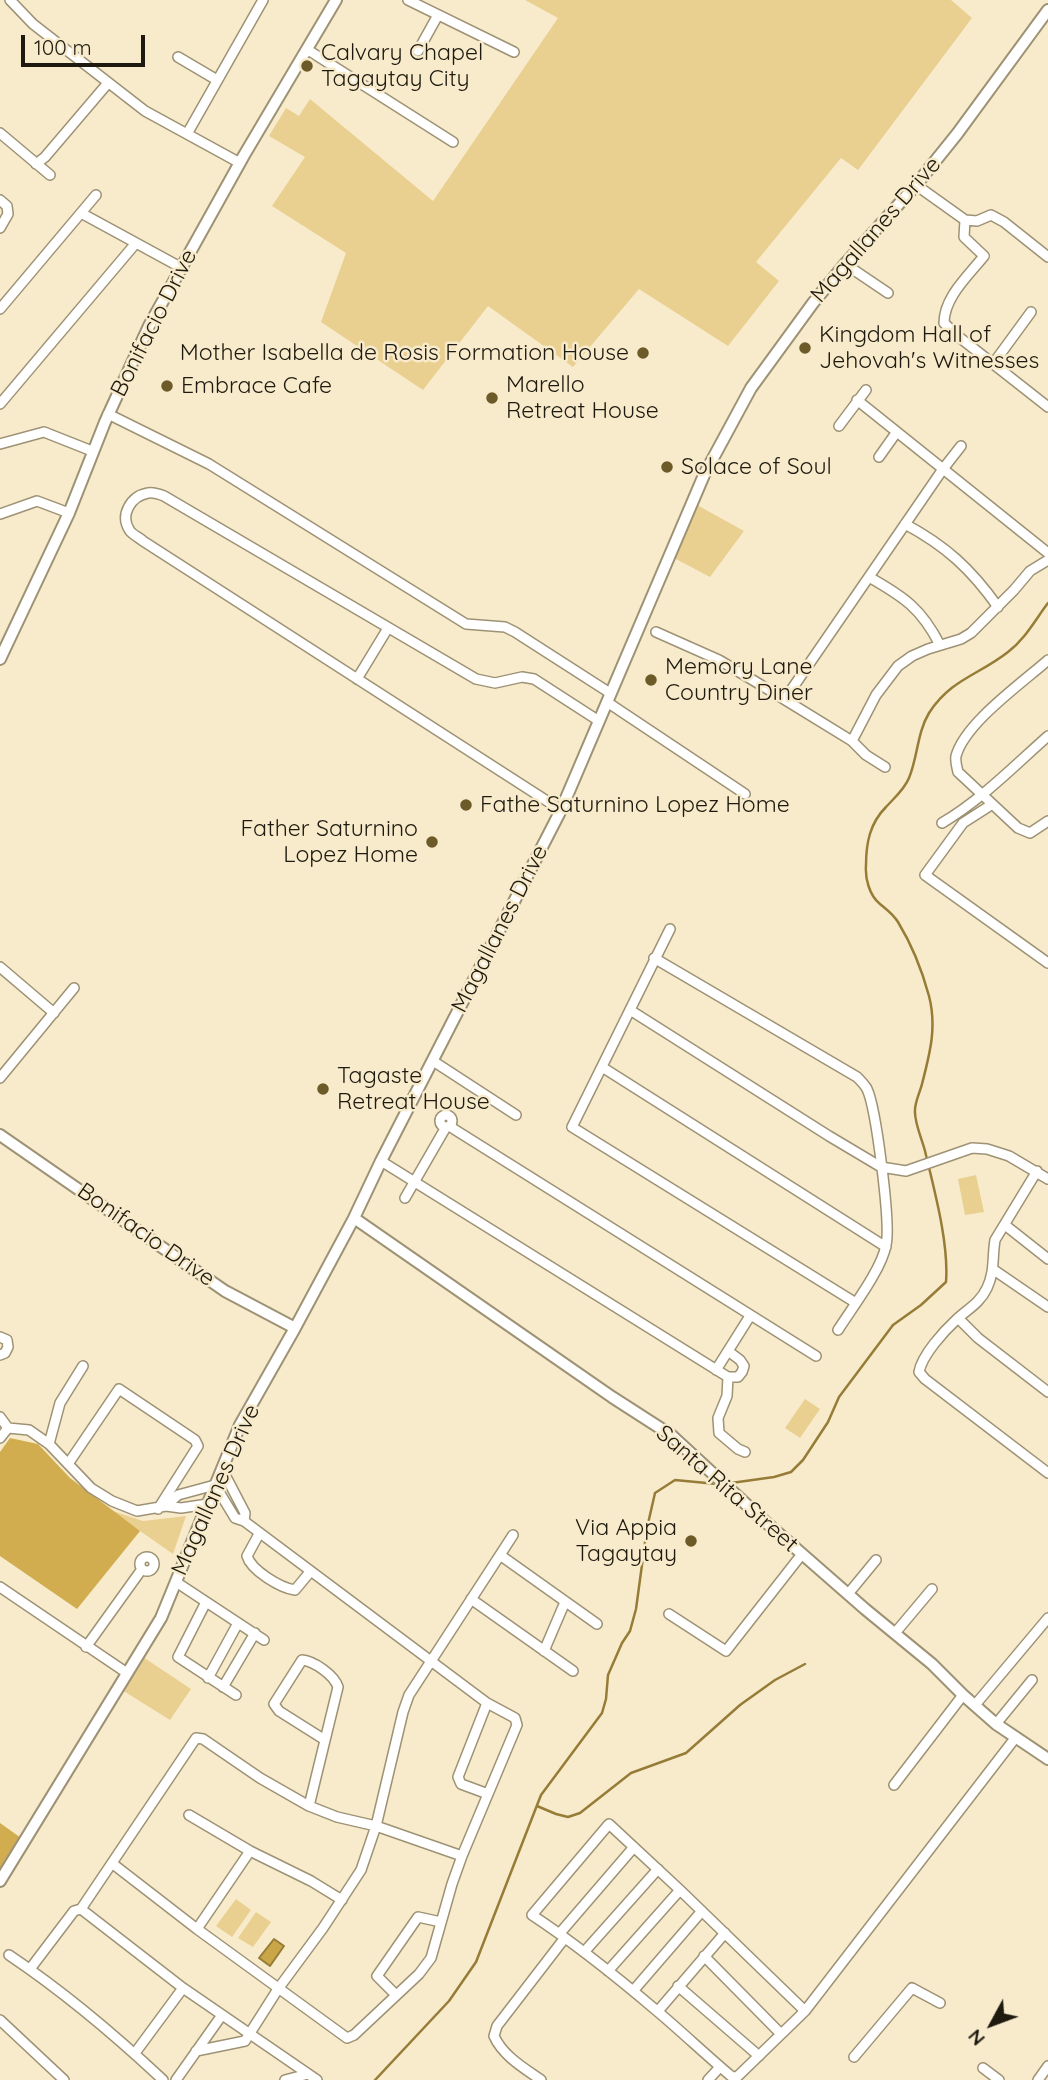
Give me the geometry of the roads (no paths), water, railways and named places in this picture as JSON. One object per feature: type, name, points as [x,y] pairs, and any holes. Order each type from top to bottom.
[{"type":"street","points":[[10,0],[33,24],[145,111],[240,163]]},
{"type":"street","points":[[187,134],[262,0]]},
{"type":"street","name":"Bonifacio Drive","points":[[0,659],[69,513],[92,451],[149,326],[240,163],[336,0]]},
{"type":"street","points":[[408,0],[514,52]]},
{"type":"street","name":"Magallanes Drive","points":[[0,1881],[161,1618],[240,1425],[354,1218],[561,810],[608,698],[648,629],[704,475],[751,388],[806,312],[957,134],[1048,10]]},
{"type":"street","points":[[418,51],[438,15]]},
{"type":"street","points":[[308,50],[453,142]]},
{"type":"street","points":[[178,57],[217,80]]},
{"type":"street","points":[[36,164],[45,158],[108,83]]},
{"type":"street","points":[[0,133],[50,175]]},
{"type":"street","points":[[916,185],[965,220],[977,221],[992,215],[1048,257]]},
{"type":"street","points":[[0,309],[96,195]]},
{"type":"street","points":[[0,228],[8,214],[4,203]]},
{"type":"street","points":[[81,213],[182,268]]},
{"type":"street","points":[[965,220],[964,237],[985,256],[949,302],[944,323],[1048,407]]},
{"type":"street","points":[[0,404],[136,243]]},
{"type":"street","points":[[845,264],[888,293]]},
{"type":"street","points":[[993,364],[1031,312]]},
{"type":"street","points":[[839,426],[866,390]]},
{"type":"street","points":[[857,400],[1048,553]]},
{"type":"street","points":[[108,414],[209,464],[466,624],[505,627],[746,794]]},
{"type":"street","points":[[0,444],[44,432],[92,451]]},
{"type":"street","points":[[879,457],[896,433]]},
{"type":"street","points":[[785,699],[961,446]]},
{"type":"street","points":[[561,810],[143,541],[130,531],[125,516],[130,503],[151,492],[164,496],[476,678],[495,682],[522,677],[534,679],[599,720]]},
{"type":"street","points":[[0,514],[37,501],[69,513]]},
{"type":"street","points":[[905,524],[936,542],[965,566],[998,607]]},
{"type":"street","points":[[852,741],[876,695],[898,666],[912,656],[971,633],[1030,571],[1048,559]]},
{"type":"street","points":[[869,577],[901,595],[921,614],[940,645]]},
{"type":"street","points":[[357,679],[388,628]]},
{"type":"street","points":[[648,629],[719,660],[852,741],[866,755],[885,767]]},
{"type":"street","points":[[1048,660],[975,724],[960,746],[955,760],[958,772],[1018,828],[1030,833],[1048,821]]},
{"type":"street","points":[[942,823],[961,812],[1048,736]]},
{"type":"street","points":[[992,805],[963,823],[925,875],[1048,963]]},
{"type":"street","points":[[670,929],[572,1127],[856,1303]]},
{"type":"street","points":[[654,958],[857,1077],[867,1088],[872,1104],[881,1167],[888,1228],[886,1247],[838,1330]]},
{"type":"street","points":[[0,967],[54,1013]]},
{"type":"street","points":[[0,1078],[74,988]]},
{"type":"street","points":[[630,1010],[881,1167],[906,1171],[972,1148],[987,1149],[1009,1156],[1048,1179]]},
{"type":"street","points":[[433,1061],[516,1115]]},
{"type":"street","points":[[602,1068],[886,1247]]},
{"type":"street","points":[[405,1198],[448,1126],[816,1356]]},
{"type":"street","name":"Bonifacio Drive","points":[[0,1135],[225,1291],[295,1328]]},
{"type":"street","points":[[381,1161],[716,1370],[728,1377],[738,1377],[744,1366],[727,1351]]},
{"type":"street","points":[[1037,1171],[995,1240],[992,1253],[994,1270],[987,1289],[979,1301],[936,1341],[919,1372],[1048,1472]]},
{"type":"street","name":"Santa Rita Street","points":[[354,1218],[671,1435],[802,1554],[932,1664],[963,1696],[996,1724],[1048,1759]]},
{"type":"street","points":[[1005,1225],[1048,1259]]},
{"type":"street","points":[[994,1270],[1048,1307]]},
{"type":"street","points":[[716,1370],[750,1316]]},
{"type":"street","points":[[958,1318],[978,1338],[1047,1390]]},
{"type":"street","points":[[0,1336],[7,1340],[8,1347],[5,1353],[0,1355]]},
{"type":"street","points":[[48,1444],[60,1404],[83,1366]]},
{"type":"street","points":[[728,1377],[727,1396],[718,1418],[719,1433],[745,1452]]},
{"type":"street","points":[[68,1464],[119,1389],[195,1440],[198,1446],[162,1507]]},
{"type":"street","points":[[0,1417],[8,1428],[29,1430],[48,1444],[91,1488],[113,1501],[137,1511],[208,1504]]},
{"type":"street","points":[[0,1438],[8,1428]]},
{"type":"street","points":[[222,1469],[244,1513],[244,1521]]},
{"type":"street","points":[[113,1864],[347,2038],[354,2035],[419,1974],[431,1958],[462,1856],[517,1725],[515,1718],[487,1703],[244,1521],[235,1518],[215,1485],[178,1495],[162,1507]]},
{"type":"street","points":[[259,1534],[247,1556],[250,1564],[286,1589],[295,1590],[310,1572]]},
{"type":"street","points":[[196,2052],[241,2044],[361,1870],[376,1826],[403,1712],[410,1695],[513,1535]]},
{"type":"street","points":[[669,1614],[726,1651],[802,1554]]},
{"type":"street","points":[[500,1555],[597,1624]]},
{"type":"street","points":[[848,1594],[876,1560]]},
{"type":"street","points":[[86,1647],[142,1569]]},
{"type":"street","points":[[176,1582],[264,1640]]},
{"type":"street","points":[[0,1587],[127,1673]]},
{"type":"street","points":[[895,1633],[932,1589]]},
{"type":"street","points":[[471,1599],[573,1671]]},
{"type":"street","points":[[206,1602],[178,1657],[236,1695]]},
{"type":"street","points":[[544,1651],[565,1602]]},
{"type":"street","points":[[975,1705],[1048,1618]]},
{"type":"street","points":[[208,1678],[238,1623]]},
{"type":"street","points":[[223,1687],[255,1633]]},
{"type":"street","points":[[309,1806],[338,1687],[336,1680],[310,1661],[302,1660],[274,1704],[279,1711],[325,1740]]},
{"type":"street","points":[[996,1724],[1032,1680]]},
{"type":"street","points":[[894,1786],[963,1696]]},
{"type":"street","points":[[487,1703],[458,1777],[461,1784],[488,1794]]},
{"type":"street","points":[[805,2011],[609,1824],[532,1914],[585,1951],[720,2067],[734,2077],[738,2076],[805,2011],[1016,1737]]},
{"type":"street","points":[[30,1969],[74,1911],[81,1909],[196,1738],[202,1739],[271,1786],[309,1806],[462,1856]]},
{"type":"street","points":[[189,1815],[342,1900]]},
{"type":"street","points":[[541,2080],[499,2046],[494,2036],[497,2026],[562,1936],[634,1847]]},
{"type":"street","points":[[197,1929],[250,1851]]},
{"type":"street","points":[[585,1951],[658,1869]]},
{"type":"street","points":[[608,1971],[680,1890]]},
{"type":"street","points":[[81,1909],[183,1988],[317,2080]]},
{"type":"street","points":[[634,1992],[702,1911]]},
{"type":"street","points":[[396,1995],[377,1976],[418,1917],[441,1922]]},
{"type":"street","points":[[658,2011],[725,1933]]},
{"type":"street","points":[[9,1955],[135,2053],[163,2080]]},
{"type":"street","points":[[705,1956],[781,2034]]},
{"type":"street","points":[[678,1986],[760,2056]]},
{"type":"street","points":[[135,2053],[183,1988]]},
{"type":"street","points":[[854,2057],[912,1988],[940,2003]]},
{"type":"street","points":[[176,2080],[222,2015]]},
{"type":"street","points":[[0,2020],[64,2080]]},
{"type":"street","points":[[1038,2080],[1048,2066]]},
{"type":"street","points":[[708,2080],[720,2067]]},
{"type":"street","points":[[983,2068],[999,2080]]},
{"type":"street","points":[[285,2080],[308,2074]]},
{"type":"waterway","points":[[731,1483],[791,1472],[803,1460],[828,1422],[839,1397],[893,1325],[921,1305],[946,1282],[940,1216],[915,1115],[931,1040],[929,996],[908,940],[896,919],[870,891],[866,875],[867,849],[876,820],[909,778],[929,713],[956,685],[1014,647],[1048,603]]},
{"type":"waterway","points":[[375,2080],[449,2001],[476,1962],[541,1795],[602,1713],[608,1675],[630,1631],[636,1609],[647,1528],[655,1493],[675,1480],[717,1484]]},
{"type":"waterway","points":[[537,1806],[568,1817],[580,1813],[631,1773],[686,1753],[740,1705],[775,1680],[805,1664]]},
{"type":"place","name":"Calvary Chapel Tagaytay City","points":[[307,66]]},
{"type":"place","name":"Kingdom Hall of Jehovah's Witnesses","points":[[805,348]]},
{"type":"place","name":"Mother Isabella de Rosis Formation House","points":[[643,353]]},
{"type":"place","name":"Embrace Cafe","points":[[167,386]]},
{"type":"place","name":"Marello Retreat House","points":[[492,398]]},
{"type":"place","name":"Solace of Soul","points":[[667,467]]},
{"type":"place","name":"Memory Lane Country Diner","points":[[651,680]]},
{"type":"place","name":"Fathe Saturnino Lopez Home","points":[[466,805]]},
{"type":"place","name":"Father Saturnino Lopez Home","points":[[432,842]]},
{"type":"place","name":"Tagaste Retreat House","points":[[323,1089]]},
{"type":"place","name":"Via Appia Tagaytay","points":[[691,1541]]}]
